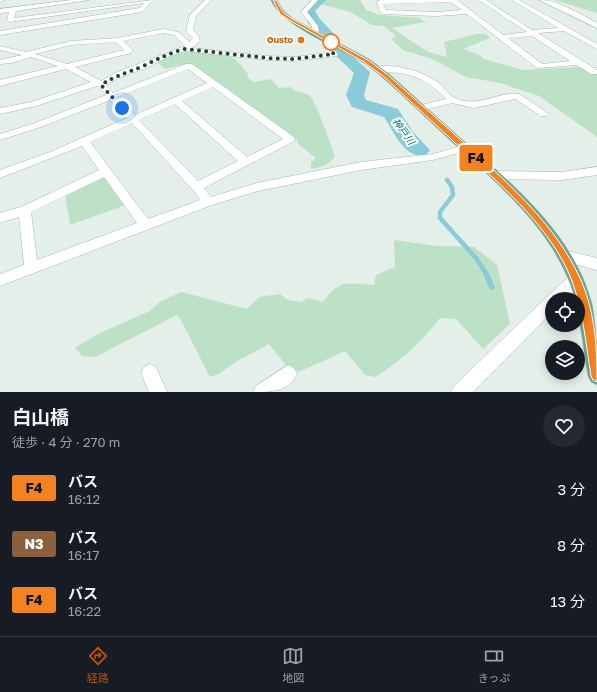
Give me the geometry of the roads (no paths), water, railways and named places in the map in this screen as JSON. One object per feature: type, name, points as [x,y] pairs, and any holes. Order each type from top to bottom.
[{"type":"main road","points":[[274,0],[282,13],[377,69],[494,174],[542,223],[564,256],[576,280],[584,307],[597,376]]},
{"type":"street","points":[[0,11],[86,0]]},
{"type":"street","points":[[0,21],[73,12],[149,0]]},
{"type":"street","points":[[0,34],[142,10],[149,0]]},
{"type":"street","points":[[0,111],[33,104],[99,84],[187,47],[196,39],[189,31],[191,18],[208,0]]},
{"type":"street","points":[[315,0],[304,12],[315,26],[316,34]]},
{"type":"street","points":[[467,12],[436,14],[383,12],[380,2],[453,0],[540,66],[578,63]]},
{"type":"street","points":[[482,0],[594,72]]},
{"type":"street","points":[[515,0],[597,47]]},
{"type":"street","points":[[542,0],[569,10],[590,15]]},
{"type":"street","points":[[73,1],[73,22]]},
{"type":"street","points":[[10,20],[13,10]]},
{"type":"street","points":[[569,10],[597,26]]},
{"type":"street","points":[[500,37],[565,29]]},
{"type":"street","points":[[0,62],[12,61],[27,54],[71,44],[118,40],[151,32],[167,31],[176,33],[187,47]]},
{"type":"street","points":[[0,84],[129,50],[118,40]]},
{"type":"street","points":[[187,47],[267,58],[294,59],[334,54],[329,50],[336,45]]},
{"type":"street","points":[[0,48],[27,54],[67,67],[84,74],[99,84],[197,187],[208,202]]},
{"type":"street","points":[[0,137],[38,125],[189,66],[290,139],[197,187]]},
{"type":"street","points":[[377,69],[389,69],[424,76],[440,88],[451,100],[474,106],[516,96],[544,114]]},
{"type":"street","points":[[0,174],[84,141],[213,84]]},
{"type":"street","points":[[174,100],[245,161]]},
{"type":"street","points":[[421,108],[446,103],[451,100]]},
{"type":"street","points":[[84,141],[146,226]]},
{"type":"street","points":[[0,280],[208,202],[257,187],[315,174],[361,166],[433,157],[465,148]]},
{"type":"street","points":[[0,218],[25,210],[106,171]]},
{"type":"street","points":[[494,174],[562,176],[597,171]]},
{"type":"street","points":[[25,210],[31,268]]},
{"type":"street","points":[[564,256],[597,264]]},
{"type":"street","points":[[563,292],[576,280]]},
{"type":"street","points":[[467,389],[545,309]]},
{"type":"street","points":[[150,373],[158,392]]},
{"type":"street","points":[[262,392],[288,374]]},
{"type":"waterway","name":"神戸川","points":[[320,0],[309,11],[313,20],[327,34]]},
{"type":"waterway","name":"神戸川","points":[[338,51],[362,72],[355,95],[358,103],[391,113],[406,136],[419,150]]},
{"type":"waterway","name":"神戸川","points":[[448,181],[447,180],[452,187],[453,195],[440,212],[440,218],[476,258],[487,275]]},
{"type":"waterway","name":"神戸川","points":[[486,274],[492,287]]},
{"type":"place","name":"Gusto","points":[[301,40]]}]
